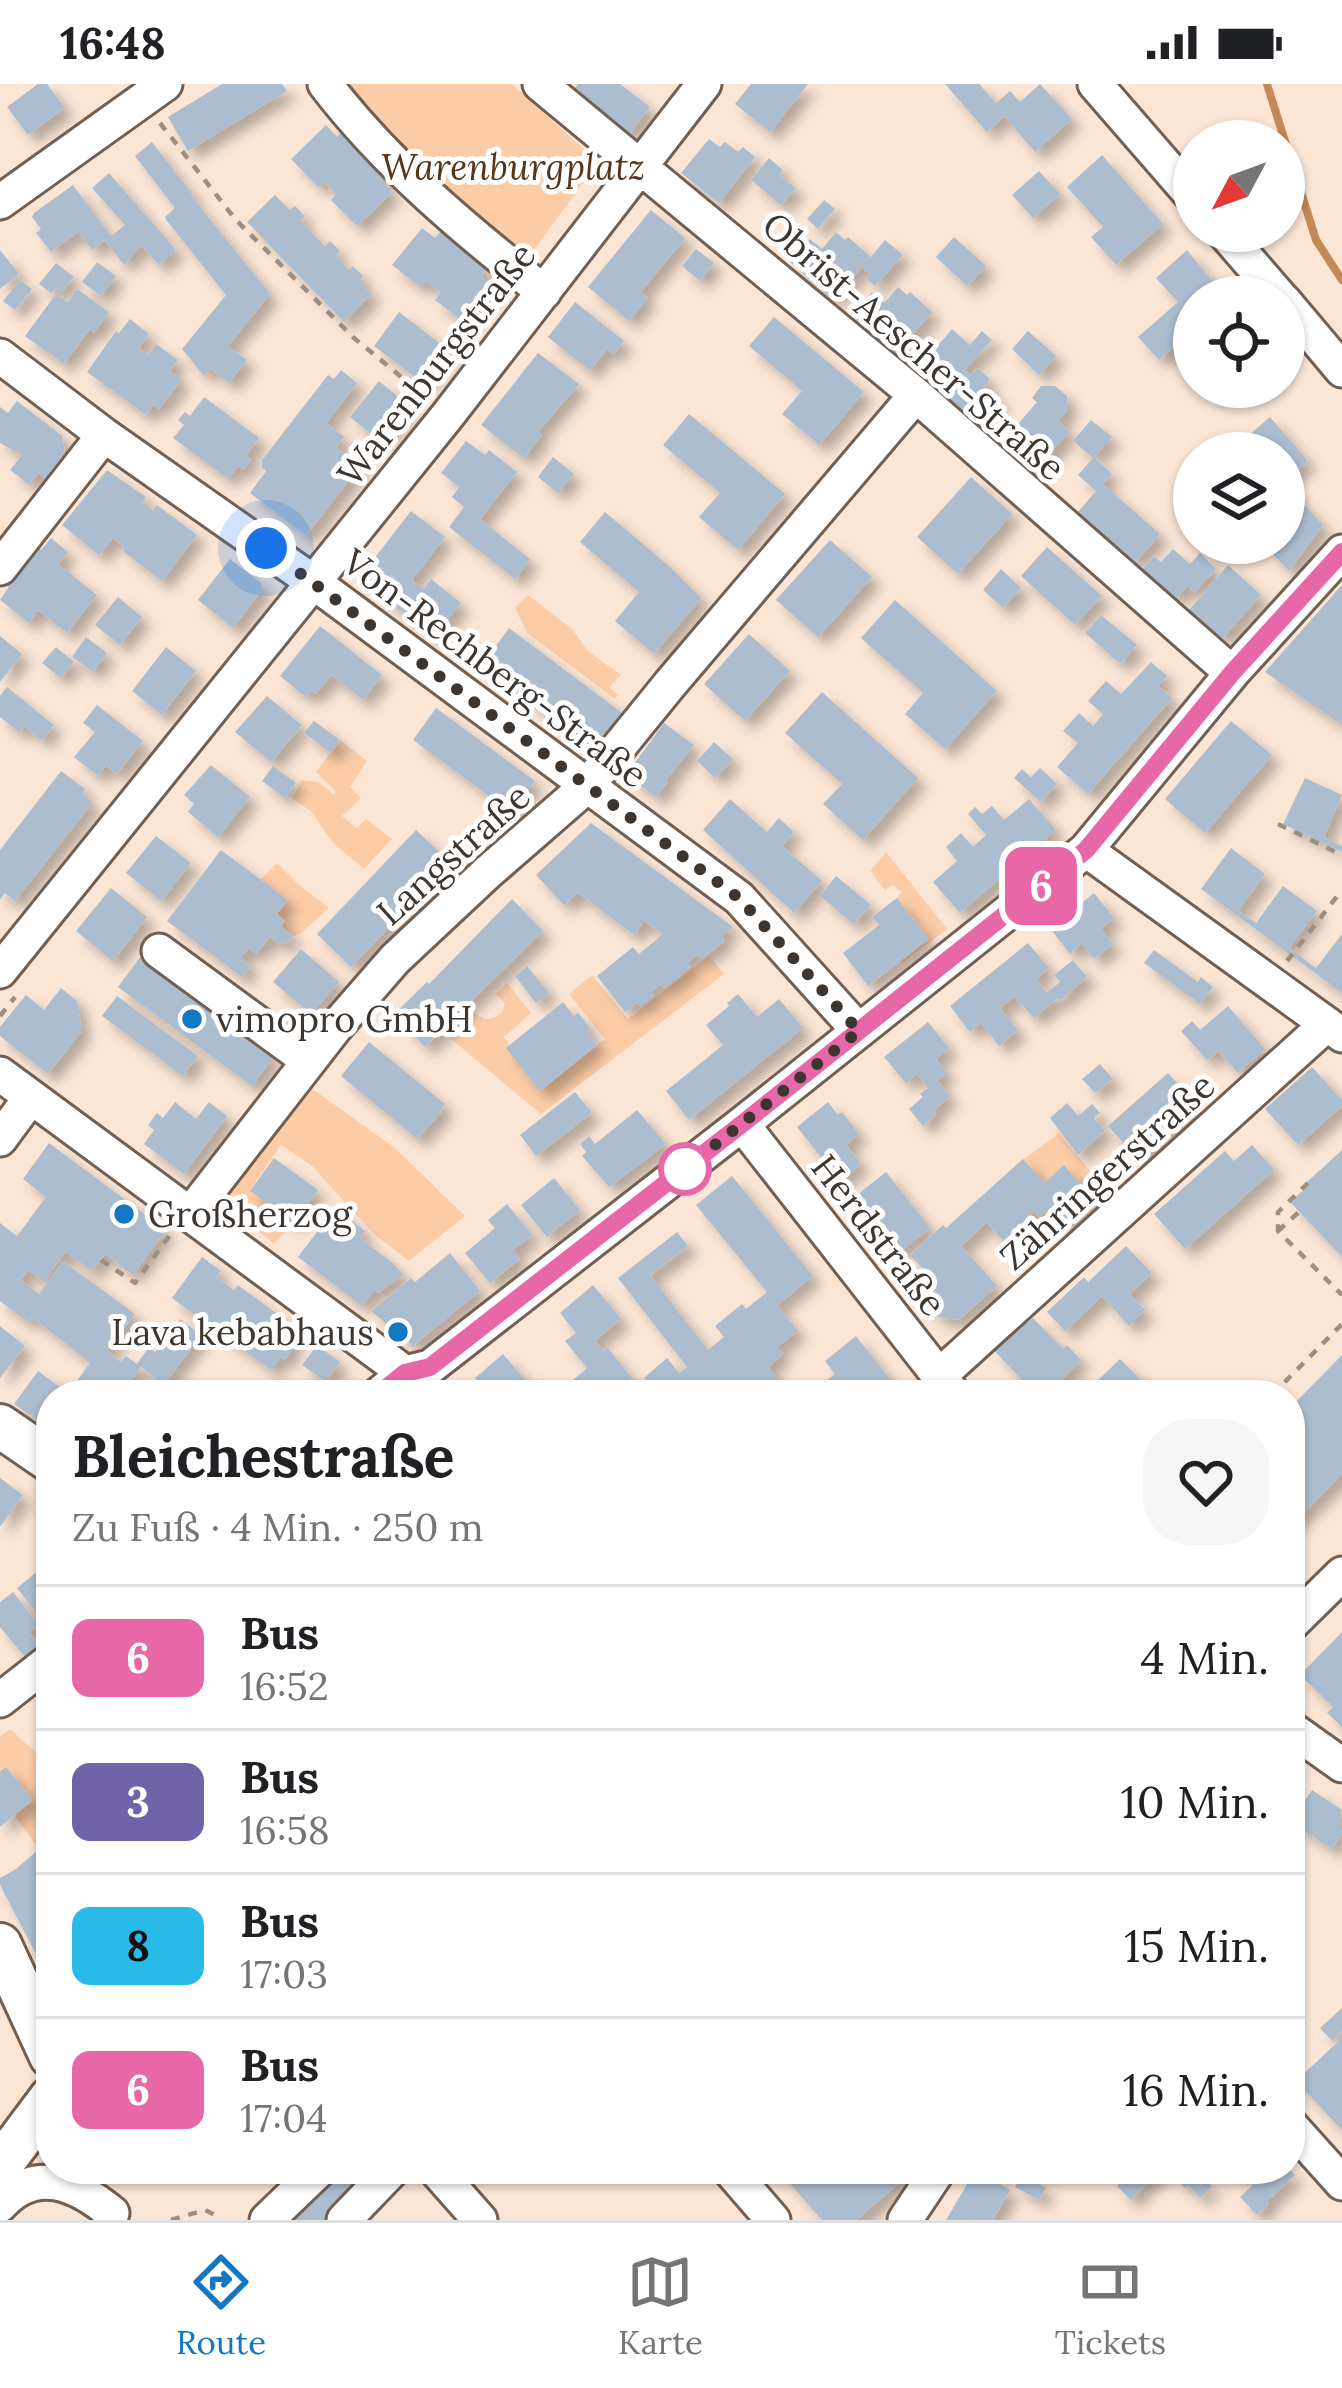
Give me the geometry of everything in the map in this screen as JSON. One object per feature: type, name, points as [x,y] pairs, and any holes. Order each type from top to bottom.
[{"type":"main road","points":[[0,1426],[36,1451]]},
{"type":"main road","points":[[0,1945],[36,2023]]},
{"type":"main road","points":[[0,2166],[36,2118]]},
{"type":"street","points":[[325,84],[396,164],[462,227],[544,292]]},
{"type":"street","name":"Obrist-Aescher-Straße","points":[[539,84],[916,395],[1232,673]]},
{"type":"street","name":"Warenburgstraße","points":[[0,971],[448,415],[704,84]]},
{"type":"street","points":[[1095,84],[1173,174]]},
{"type":"street","points":[[0,202],[154,92]]},
{"type":"street","points":[[1241,252],[1262,276]]},
{"type":"street","points":[[1305,326],[1342,370]]},
{"type":"street","name":"Von-Rechberg-Straße","points":[[0,356],[312,580],[739,898],[859,1031]]},
{"type":"street","name":"Langstraße","points":[[189,1212],[395,959],[587,785],[916,395]]},
{"type":"street","points":[[0,568],[104,435]]},
{"type":"street","points":[[419,1380],[1086,850],[1232,673],[1342,552]]},
{"type":"street","points":[[1086,850],[1334,1030]]},
{"type":"street","points":[[159,951],[309,1061]]},
{"type":"street","name":"Zähringerstraße","points":[[956,1380],[1334,1030]]},
{"type":"street","points":[[0,1074],[410,1380]]},
{"type":"street","points":[[0,1139],[32,1097]]},
{"type":"street","name":"Herdstraße","points":[[742,1124],[939,1380]]},
{"type":"street","points":[[1305,1610],[1342,1574]]},
{"type":"street","points":[[0,1700],[36,1672]]},
{"type":"street","points":[[1305,1739],[1342,1765]]},
{"type":"street","points":[[1305,2142],[1342,2183]]},
{"type":"street","points":[[0,2205],[12,2192],[36,2183]]},
{"type":"street","points":[[53,2184],[90,2195],[113,2217]]},
{"type":"street","points":[[100,2184],[113,2217]]},
{"type":"street","points":[[267,2220],[304,2184]]},
{"type":"street","points":[[344,2220],[379,2184]]},
{"type":"street","points":[[448,2184],[480,2220]]},
{"type":"street","points":[[742,2184],[773,2220]]},
{"type":"street","points":[[905,2220],[929,2184]]},
{"type":"path","points":[[154,92],[236,220],[354,338],[448,415]]},
{"type":"path","points":[[1278,824],[1342,855]]},
{"type":"path","points":[[1270,983],[1342,890]]},
{"type":"path","points":[[1308,1184],[1278,1212],[1278,1231],[1342,1295]]},
{"type":"path","points":[[1278,1231],[1300,1211]]},
{"type":"path","points":[[100,1260],[135,1283],[189,1212]]},
{"type":"path","points":[[1287,1380],[1342,1324]]},
{"type":"path","points":[[171,2220],[205,2210],[215,2215]]},
{"type":"green space","name":"Warenburgplatz","points":[[346,84],[512,84],[598,162],[531,254],[464,206]]},
{"type":"green space","points":[[528,595],[621,675],[609,687],[618,695],[615,699],[527,633],[515,608]]},
{"type":"green space","points":[[340,740],[367,761],[350,787],[361,798],[342,816],[357,828],[366,819],[392,839],[364,869],[332,842],[312,812],[292,798],[302,780],[319,782],[336,792],[316,772]]},
{"type":"green space","points":[[886,852],[947,929],[901,964],[928,938],[897,898],[901,892],[893,885],[885,890],[870,871]]},
{"type":"green space","points":[[277,863],[329,908],[293,936],[281,926],[285,921],[260,880]]},
{"type":"green space","points":[[709,956],[724,974],[541,1114],[450,1038],[475,1013],[488,1019],[502,1012],[505,1003],[496,994],[507,983],[531,1013],[504,1037],[510,1045],[506,1048],[541,1090],[605,1039],[569,994],[592,975],[628,1019]]},
{"type":"green space","points":[[314,1090],[395,1148],[465,1216],[409,1261],[375,1235],[312,1166],[281,1145],[250,1190],[294,1223],[274,1244],[221,1201]]},
{"type":"green space","points":[[1059,1133],[1092,1173],[1080,1184],[1063,1166],[1044,1183],[1023,1160]]},
{"type":"green space","points":[[10,1729],[36,1752],[36,1845],[14,1815],[32,1799],[6,1768],[0,1772],[0,1736]]},
{"type":"building","points":[[38,84],[47,84],[65,108],[28,135],[7,107]]},
{"type":"building","points":[[222,84],[282,84],[287,91],[188,151],[168,117]]},
{"type":"building","points":[[578,84],[620,84],[650,107],[629,135],[572,92]]},
{"type":"building","points":[[751,84],[808,84],[770,132],[735,104]]},
{"type":"building","points":[[945,84],[979,84],[996,103],[1010,91],[1020,102],[1040,84],[1072,119],[1035,152],[1004,116],[987,132]]},
{"type":"building","points":[[326,125],[337,137],[343,131],[386,175],[381,180],[392,192],[357,226],[331,200],[336,194],[324,181],[318,187],[291,159]]},
{"type":"building","points":[[709,139],[720,147],[725,142],[738,152],[743,147],[755,157],[719,203],[681,173]]},
{"type":"building","points":[[152,142],[270,294],[228,346],[247,360],[229,383],[210,368],[204,376],[182,349],[226,295],[167,221],[165,217],[175,208],[135,156]]},
{"type":"building","points":[[1102,155],[1163,224],[1116,265],[1091,237],[1103,227],[1067,187]]},
{"type":"building","points":[[769,158],[783,170],[779,175],[796,188],[781,205],[751,180]]},
{"type":"building","points":[[1039,171],[1060,194],[1033,218],[1012,195]]},
{"type":"building","points":[[109,173],[176,250],[159,265],[141,245],[124,265],[105,240],[92,250],[78,232],[51,252],[36,233],[41,229],[34,213],[73,185],[111,236],[125,225],[92,188]]},
{"type":"building","points":[[275,195],[290,210],[295,206],[305,216],[300,221],[325,246],[330,241],[340,251],[335,256],[349,270],[353,266],[363,276],[359,281],[372,294],[344,322],[247,222]]},
{"type":"building","points":[[824,200],[835,209],[818,229],[807,219]]},
{"type":"building","points":[[651,210],[685,238],[641,292],[648,298],[629,321],[588,287]]},
{"type":"building","points":[[422,228],[435,238],[441,231],[488,268],[481,277],[494,287],[465,323],[435,300],[441,293],[426,281],[420,287],[392,265]]},
{"type":"building","points":[[836,232],[871,257],[885,240],[903,255],[875,286],[862,267],[833,300],[790,262],[810,239],[822,249]]},
{"type":"building","points":[[954,237],[986,266],[967,286],[936,257]]},
{"type":"building","points":[[696,249],[714,263],[700,281],[682,266]]},
{"type":"building","points":[[0,250],[19,274],[0,289]]},
{"type":"building","points":[[1185,252],[1208,276],[1173,276],[1173,297],[1156,278]]},
{"type":"building","points":[[97,262],[116,276],[101,296],[82,282]]},
{"type":"building","points":[[56,263],[74,277],[62,292],[57,287],[51,293],[39,284]]},
{"type":"building","points":[[20,280],[32,289],[15,310],[3,301]]},
{"type":"building","points":[[898,287],[932,312],[895,354],[851,315],[872,292],[884,303]]},
{"type":"building","points":[[77,289],[109,312],[64,364],[25,336],[56,294],[68,302]]},
{"type":"building","points":[[575,302],[624,341],[613,355],[607,349],[590,371],[548,337]]},
{"type":"building","points":[[1173,306],[1173,347],[1159,360],[1138,337]]},
{"type":"building","points":[[399,312],[450,351],[424,384],[374,346]]},
{"type":"building","points":[[774,317],[864,392],[819,445],[782,414],[802,391],[749,346]]},
{"type":"building","points":[[130,319],[149,334],[139,348],[148,355],[156,344],[178,360],[170,371],[182,379],[159,409],[153,405],[146,415],[87,372]]},
{"type":"building","points":[[952,329],[970,345],[982,331],[992,340],[965,370],[971,375],[977,368],[990,379],[984,387],[1000,401],[978,426],[916,371]]},
{"type":"building","points":[[1028,331],[1056,356],[1039,375],[1012,349]]},
{"type":"building","points":[[538,353],[579,384],[538,432],[542,435],[524,458],[481,425]]},
{"type":"building","points":[[341,370],[357,383],[326,423],[344,437],[336,447],[360,466],[306,536],[250,493],[266,471],[262,460],[328,375],[334,379]]},
{"type":"building","points":[[379,381],[410,406],[381,442],[350,417]]},
{"type":"building","points":[[1041,386],[1055,386],[1067,396],[1068,410],[1058,421],[1070,431],[1032,474],[1000,445],[1037,402],[1032,398]]},
{"type":"building","points":[[204,397],[259,438],[246,456],[252,459],[228,479],[173,438],[184,425],[178,420],[185,412],[190,416]]},
{"type":"building","points":[[17,401],[62,436],[65,452],[45,479],[38,473],[30,485],[10,470],[22,455],[0,443],[0,407],[8,413]]},
{"type":"building","points":[[689,414],[785,494],[738,550],[699,517],[720,493],[663,445]]},
{"type":"building","points":[[1270,417],[1283,432],[1253,432]]},
{"type":"building","points":[[1091,420],[1112,437],[1094,457],[1112,474],[1103,484],[1160,534],[1135,563],[1077,513],[1096,491],[1078,475],[1093,458],[1073,441]]},
{"type":"building","points":[[466,441],[485,455],[489,450],[517,472],[480,519],[530,559],[515,579],[449,527],[464,507],[452,497],[459,487],[441,473]]},
{"type":"building","points":[[553,457],[574,474],[558,493],[538,477]]},
{"type":"building","points":[[107,470],[146,497],[142,502],[153,510],[157,505],[197,535],[162,581],[113,538],[99,555],[62,525]]},
{"type":"building","points":[[971,477],[1012,514],[958,574],[917,537]]},
{"type":"building","points":[[1305,505],[1323,525],[1305,549]]},
{"type":"building","points":[[411,511],[445,537],[412,580],[424,589],[431,579],[461,603],[434,637],[359,578]]},
{"type":"building","points":[[605,512],[701,598],[654,654],[615,621],[639,592],[580,542]]},
{"type":"building","points":[[51,538],[68,552],[58,564],[97,595],[67,633],[38,610],[29,623],[0,600],[9,587],[3,582],[34,544],[41,550]]},
{"type":"building","points":[[830,540],[872,577],[818,637],[776,600]]},
{"type":"building","points":[[1047,547],[1102,596],[1075,625],[1021,576]]},
{"type":"building","points":[[1173,549],[1173,564],[1211,564],[1216,569],[1194,593],[1187,586],[1176,599],[1142,569],[1154,556],[1161,562]]},
{"type":"building","points":[[230,559],[261,583],[262,590],[233,628],[198,600]]},
{"type":"building","points":[[1228,565],[1261,595],[1222,639],[1189,610]]},
{"type":"building","points":[[1001,569],[1021,588],[1003,608],[983,590]]},
{"type":"building","points":[[1342,585],[1342,719],[1339,723],[1265,672]]},
{"type":"building","points":[[118,597],[142,617],[120,645],[95,625]]},
{"type":"building","points":[[895,600],[997,691],[945,749],[905,714],[923,693],[861,638]]},
{"type":"building","points":[[1101,615],[1137,645],[1121,664],[1085,633]]},
{"type":"building","points":[[320,626],[382,675],[363,700],[331,675],[316,694],[311,690],[306,697],[280,676]]},
{"type":"building","points":[[509,628],[622,713],[595,750],[482,665]]},
{"type":"building","points":[[749,634],[790,671],[745,721],[704,684]]},
{"type":"building","points":[[0,636],[22,654],[0,682]]},
{"type":"building","points":[[86,637],[107,653],[93,672],[72,657]]},
{"type":"building","points":[[56,647],[74,662],[61,678],[42,663]]},
{"type":"building","points":[[166,647],[196,671],[162,715],[132,691]]},
{"type":"building","points":[[1151,662],[1167,676],[1158,686],[1172,698],[1088,794],[1057,767],[1078,743],[1063,731],[1079,713],[1093,726],[1103,714],[1088,701],[1106,681],[1121,694]]},
{"type":"building","points":[[7,687],[54,725],[42,740],[24,726],[20,733],[0,717],[0,696]]},
{"type":"building","points":[[822,692],[918,778],[863,840],[823,804],[842,784],[785,733]]},
{"type":"building","points":[[267,696],[302,725],[271,762],[235,732]]},
{"type":"building","points":[[97,705],[143,741],[117,774],[106,765],[98,776],[74,757],[95,732],[83,723]]},
{"type":"building","points":[[436,708],[535,781],[512,813],[413,740]]},
{"type":"building","points":[[314,721],[340,740],[331,753],[304,733]]},
{"type":"building","points":[[1231,721],[1272,755],[1205,833],[1165,799]]},
{"type":"building","points":[[664,723],[694,745],[656,797],[626,775]]},
{"type":"building","points":[[714,742],[733,759],[715,778],[697,761]]},
{"type":"building","points":[[211,765],[250,797],[218,837],[188,812],[194,804],[184,795]]},
{"type":"building","points":[[273,766],[296,783],[285,798],[262,781]]},
{"type":"building","points":[[1040,768],[1057,784],[1041,802],[1014,778],[1022,769],[1031,777]]},
{"type":"building","points":[[61,771],[85,789],[82,794],[90,806],[15,901],[5,893],[0,900],[0,850]]},
{"type":"building","points":[[1305,778],[1342,795],[1324,837],[1342,846],[1342,852],[1283,824]]},
{"type":"building","points":[[730,799],[767,832],[779,818],[794,832],[782,846],[822,881],[794,913],[703,830]]},
{"type":"building","points":[[1029,799],[1056,830],[960,913],[933,882],[957,861],[946,847],[961,833],[973,847],[986,835],[968,814],[975,807],[982,814],[992,806],[1004,820]]},
{"type":"building","points":[[591,823],[733,927],[721,936],[725,941],[701,959],[697,955],[687,963],[691,967],[625,1012],[597,976],[633,947],[639,954],[663,934],[644,921],[634,935],[578,893],[564,905],[536,875]]},
{"type":"building","points":[[416,830],[451,863],[351,967],[317,934]]},
{"type":"building","points":[[156,836],[191,863],[161,901],[126,873]]},
{"type":"building","points":[[1231,848],[1265,874],[1238,911],[1256,923],[1283,886],[1317,911],[1289,948],[1316,968],[1342,934],[1342,993],[1201,889]]},
{"type":"building","points":[[221,850],[288,900],[277,914],[285,921],[281,926],[293,936],[280,945],[270,937],[256,954],[249,948],[241,958],[251,966],[242,977],[167,921]]},
{"type":"building","points":[[836,876],[871,905],[854,924],[820,896]]},
{"type":"building","points":[[111,888],[147,917],[113,961],[76,931]]},
{"type":"building","points":[[1094,893],[1114,918],[1101,929],[1113,944],[1094,959],[1082,943],[1070,954],[1050,928]]},
{"type":"building","points":[[897,898],[929,939],[868,986],[843,953],[879,925],[872,917]]},
{"type":"building","points":[[512,899],[543,931],[425,1047],[394,1014]]},
{"type":"building","points":[[1028,943],[1049,968],[1036,979],[1047,992],[1060,982],[1054,975],[1073,960],[1087,977],[1034,1018],[1014,997],[1000,1008],[1018,1030],[999,1046],[981,1023],[970,1032],[950,1006]]},
{"type":"building","points":[[301,949],[339,982],[311,1014],[273,982]]},
{"type":"building","points":[[1154,950],[1198,982],[1201,977],[1213,987],[1200,1004],[1144,963]]},
{"type":"building","points":[[140,957],[274,1056],[252,1086],[118,987]]},
{"type":"building","points":[[527,966],[549,993],[536,1003],[515,976]]},
{"type":"building","points":[[61,988],[77,1001],[82,1031],[48,1074],[0,1036],[0,1027],[26,995],[44,1010]]},
{"type":"building","points":[[738,994],[757,1017],[779,999],[803,1028],[689,1120],[666,1091],[723,1045],[706,1025]]},
{"type":"building","points":[[117,996],[198,1056],[183,1076],[102,1016]]},
{"type":"building","points":[[563,1002],[591,1029],[587,1032],[597,1045],[540,1091],[506,1048]]},
{"type":"building","points":[[1228,1006],[1265,1049],[1238,1073],[1218,1051],[1207,1060],[1181,1031],[1192,1021],[1200,1030]]},
{"type":"building","points":[[928,1022],[949,1048],[936,1059],[947,1073],[937,1081],[950,1097],[923,1126],[909,1109],[928,1088],[917,1074],[906,1083],[884,1057]]},
{"type":"building","points":[[369,1042],[445,1104],[417,1139],[341,1076]]},
{"type":"building","points":[[1100,1064],[1113,1079],[1095,1093],[1082,1079]]},
{"type":"building","points":[[1312,1067],[1342,1100],[1342,1106],[1298,1145],[1265,1109]]},
{"type":"building","points":[[1168,1073],[1195,1111],[1139,1160],[1108,1126]]},
{"type":"building","points":[[575,1092],[592,1113],[536,1156],[520,1135]]},
{"type":"building","points":[[175,1102],[196,1119],[209,1102],[227,1116],[184,1174],[144,1144],[154,1130],[148,1125],[157,1113],[163,1118]]},
{"type":"building","points":[[828,1102],[859,1134],[846,1145],[861,1164],[840,1181],[797,1127]]},
{"type":"building","points":[[1067,1103],[1078,1116],[1092,1104],[1100,1113],[1094,1118],[1105,1131],[1078,1155],[1050,1118]]},
{"type":"building","points":[[637,1110],[666,1144],[609,1187],[582,1156],[586,1152],[580,1144],[589,1136],[595,1144]]},
{"type":"building","points":[[49,1143],[166,1230],[133,1275],[105,1254],[92,1271],[66,1252],[44,1282],[28,1270],[21,1280],[39,1294],[63,1261],[135,1314],[107,1351],[121,1362],[126,1356],[137,1364],[149,1347],[155,1352],[180,1319],[201,1335],[168,1380],[158,1380],[141,1367],[131,1380],[78,1380],[90,1363],[32,1317],[28,1322],[0,1301],[0,1223],[17,1236],[46,1197],[23,1179]]},
{"type":"building","points":[[1252,1145],[1274,1170],[1185,1249],[1154,1214],[1225,1151],[1234,1161]]},
{"type":"building","points":[[1342,1150],[1342,1257],[1290,1202]]},
{"type":"building","points":[[274,1158],[318,1190],[294,1223],[250,1191]]},
{"type":"building","points":[[1023,1159],[1044,1183],[1064,1165],[1080,1184],[1087,1177],[1100,1191],[1064,1227],[1048,1209],[1039,1217],[1034,1211],[1005,1243],[987,1222],[961,1246],[997,1286],[959,1320],[939,1317],[914,1291],[920,1285],[913,1278],[923,1269],[910,1255]]},
{"type":"building","points":[[886,1172],[930,1228],[898,1254],[853,1198]]},
{"type":"building","points":[[732,1176],[813,1276],[777,1305],[798,1331],[777,1347],[783,1354],[768,1367],[778,1380],[644,1378],[667,1358],[679,1373],[687,1367],[618,1278],[677,1232],[688,1246],[650,1275],[708,1350],[724,1337],[715,1326],[742,1304],[746,1309],[767,1292],[696,1205]]},
{"type":"building","points":[[554,1178],[580,1210],[547,1237],[521,1205]]},
{"type":"building","points":[[507,1204],[532,1235],[513,1250],[520,1259],[490,1283],[465,1253],[495,1228],[488,1220]]},
{"type":"building","points":[[335,1208],[365,1231],[360,1238],[403,1275],[378,1293],[375,1289],[362,1306],[298,1257]]},
{"type":"building","points":[[1126,1246],[1152,1273],[1130,1294],[1145,1310],[1129,1326],[1102,1296],[1065,1331],[1047,1312]]},
{"type":"building","points":[[450,1253],[480,1291],[413,1346],[371,1311]]},
{"type":"building","points":[[202,1257],[221,1271],[216,1277],[234,1290],[238,1285],[300,1331],[285,1360],[281,1357],[271,1370],[172,1298]]},
{"type":"building","points":[[593,1285],[621,1319],[595,1341],[604,1351],[607,1347],[634,1380],[573,1380],[587,1368],[565,1341],[576,1333],[560,1313]]},
{"type":"building","points":[[1033,1318],[1081,1360],[1062,1380],[1022,1380],[993,1349],[1024,1319],[1027,1323]]},
{"type":"building","points":[[0,1326],[25,1346],[0,1378]]},
{"type":"building","points":[[856,1336],[891,1380],[827,1380],[835,1374],[825,1361]]},
{"type":"building","points":[[317,1345],[340,1362],[327,1380],[302,1365]]},
{"type":"building","points":[[503,1354],[525,1380],[477,1380],[475,1378]]},
{"type":"building","points":[[1342,1355],[1342,1474],[1305,1512],[1305,1393]]},
{"type":"building","points":[[1120,1359],[1141,1380],[1098,1380]]},
{"type":"building","points":[[38,1371],[50,1380],[36,1380],[36,1419],[14,1404]]},
{"type":"building","points":[[0,1478],[23,1495],[0,1527]]},
{"type":"building","points":[[36,1572],[36,1612],[17,1588]]},
{"type":"building","points":[[13,1592],[36,1621],[29,1632],[36,1649],[25,1657],[0,1627],[0,1602]]},
{"type":"building","points":[[1342,1632],[1342,1727],[1327,1713],[1333,1707],[1305,1680],[1305,1670]]},
{"type":"building","points":[[6,1767],[33,1800],[0,1827],[0,1772]]},
{"type":"building","points":[[1312,1790],[1342,1810],[1342,1834],[1332,1849],[1305,1831],[1305,1801]]},
{"type":"building","points":[[36,1852],[35,1952],[0,1885],[0,1878]]},
{"type":"building","points":[[1342,2008],[1342,2031],[1332,2041],[1320,2028]]},
{"type":"building","points":[[1342,2038],[1342,2130],[1305,2091],[1305,2073]]},
{"type":"building","points":[[314,2184],[362,2184],[325,2220],[273,2220]]},
{"type":"building","points":[[790,2184],[898,2184],[857,2220],[822,2220]]},
{"type":"building","points":[[967,2184],[1000,2184],[1010,2190],[993,2220],[946,2220]]},
{"type":"building","points":[[1039,2184],[1046,2188],[1039,2200],[1015,2187]]},
{"type":"building","points":[[1119,2184],[1146,2184],[1131,2200]]},
{"type":"building","points":[[1181,2184],[1212,2186],[1200,2198],[1188,2185]]},
{"type":"building","points":[[1285,2184],[1257,2215],[1240,2197],[1253,2185]]},
{"type":"waterway","points":[[1267,84],[1316,240],[1342,280]]},
{"type":"bus line","name":"6","points":[[396,1380],[430,1367],[1086,850],[1232,673],[1342,552]]},
{"type":"place","name":"vimopro GmbH","points":[[192,1019]]},
{"type":"place","name":"Großherzog","points":[[124,1214]]},
{"type":"place","name":"Lava kebabhaus","points":[[398,1332]]},
{"type":"route","points":[[266,548],[739,898],[859,1031],[673,1178],[685,1169]]}]
